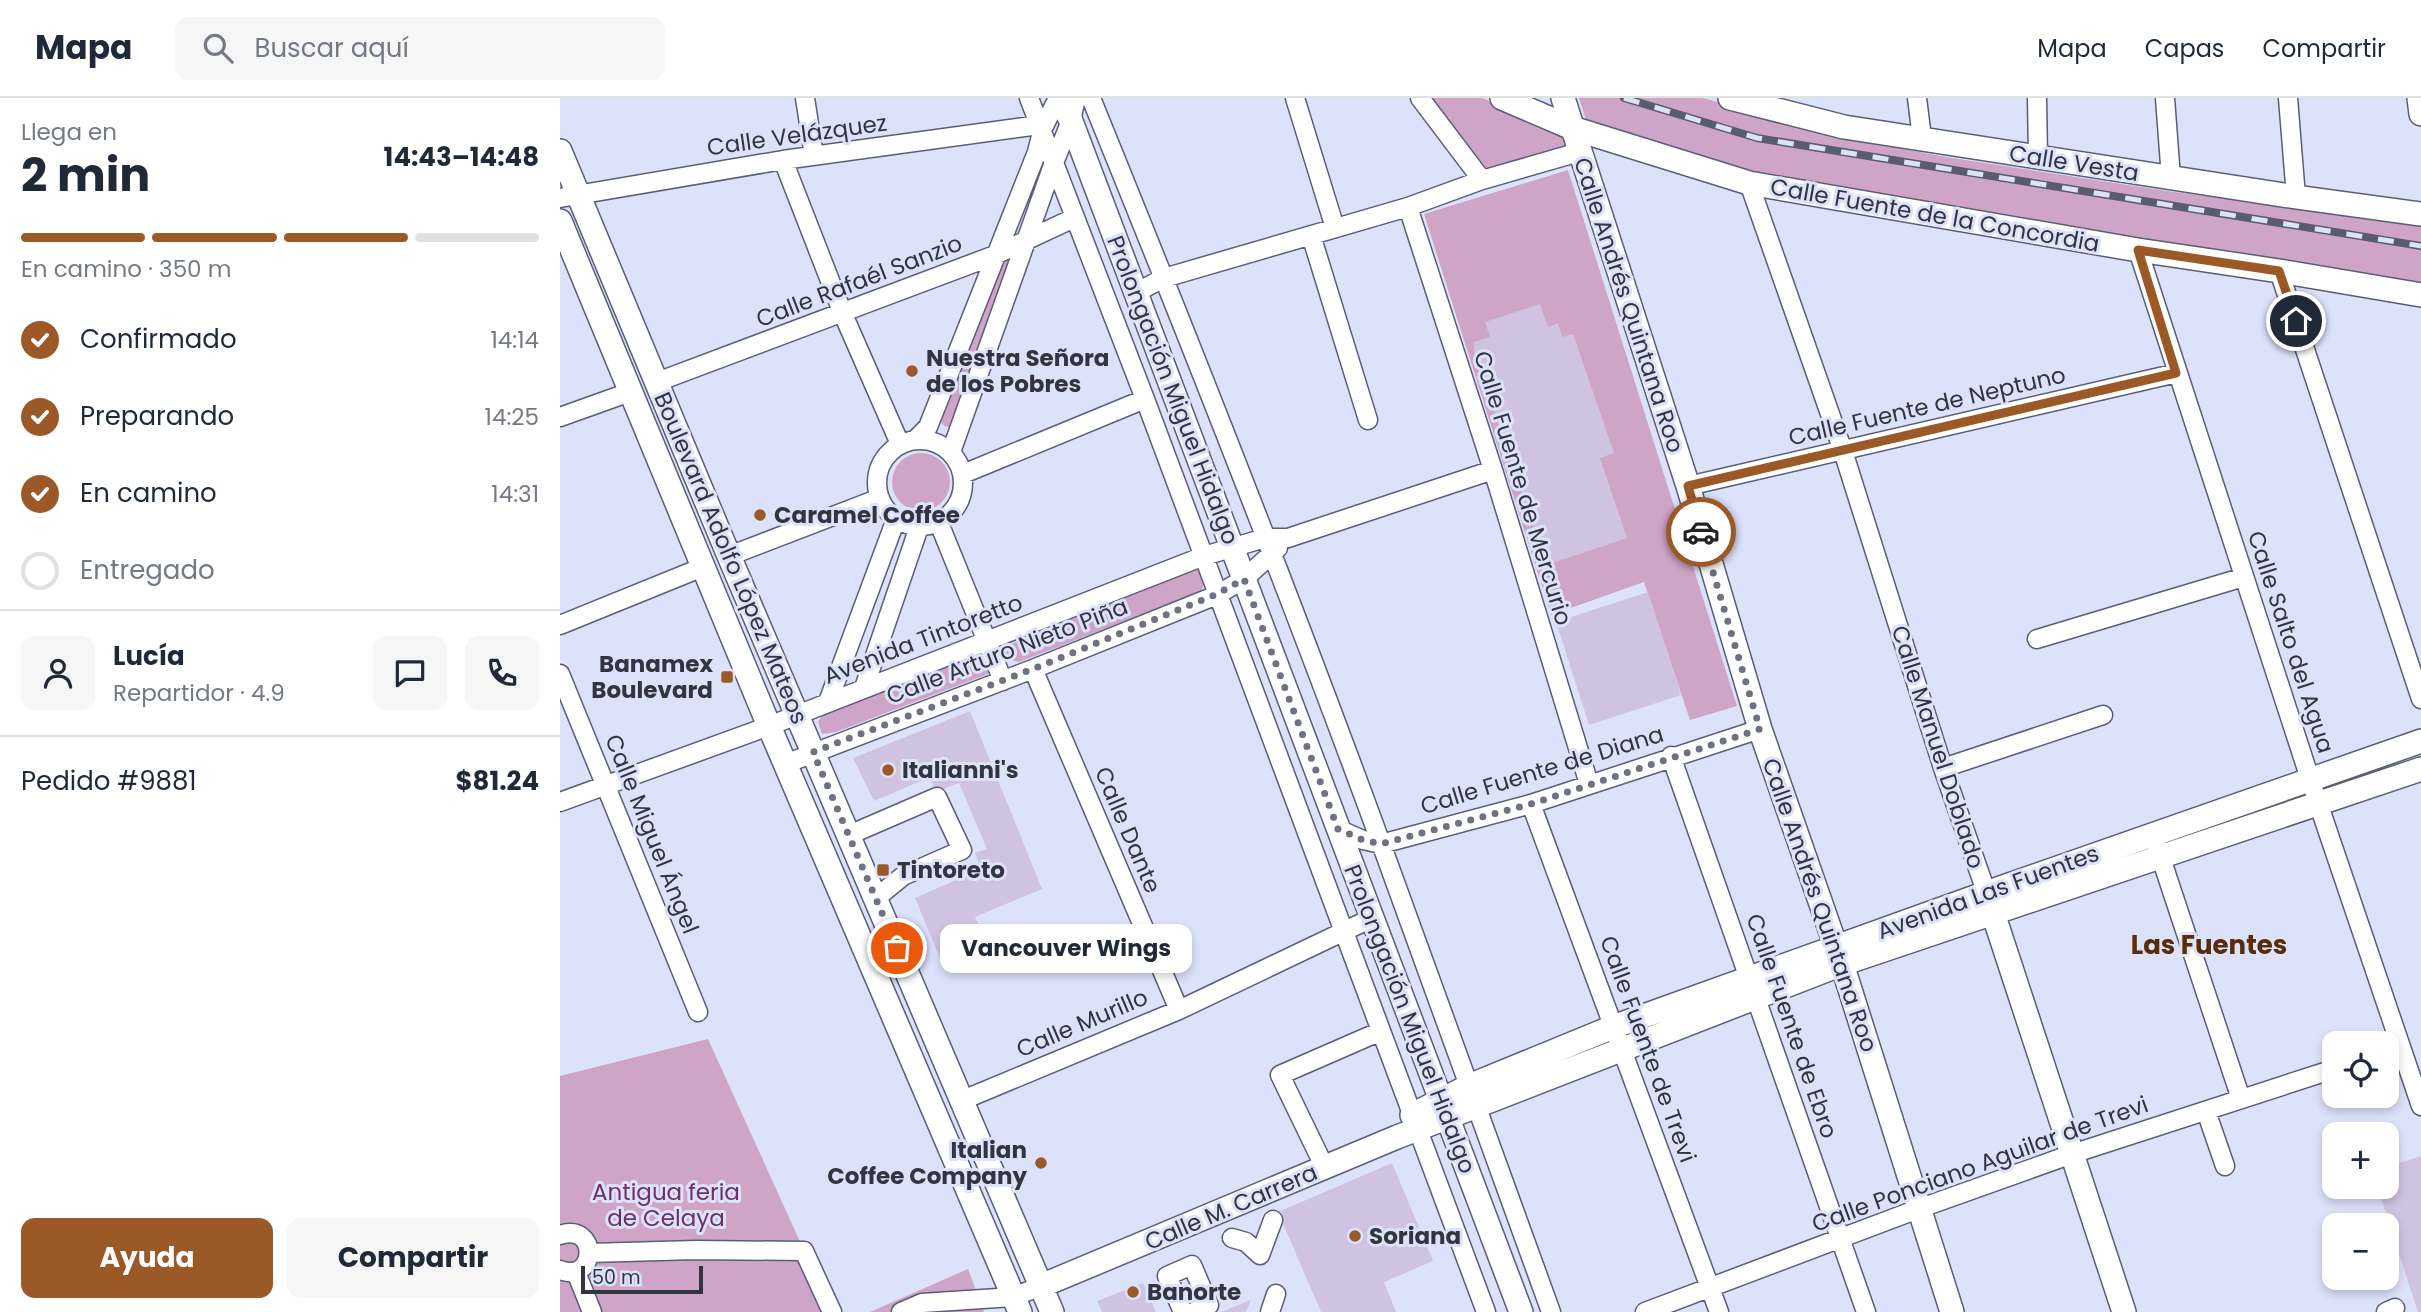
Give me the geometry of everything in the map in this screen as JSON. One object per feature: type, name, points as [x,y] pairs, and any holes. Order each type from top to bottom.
[{"type":"main road","name":"Prolongación Miguel Hidalgo","points":[[1059,98],[1071,121],[1137,292],[1521,1312]]},
{"type":"main road","name":"Calle Fuente de la Concordia","points":[[1502,98],[1572,128],[1749,183],[2138,250],[2421,295]]},
{"type":"main road","name":"Calle Andrés Quintana Roo","points":[[1563,98],[1688,486],[1760,729],[1839,955],[1952,1312]]},
{"type":"main road","name":"Calle Vesta","points":[[1730,98],[1844,127],[2421,214]]},
{"type":"main road","points":[[2419,98],[2421,114]]},
{"type":"main road","name":"Boulevard Adolfo López Mateos","points":[[560,150],[570,196],[657,382],[1052,1312]]},
{"type":"main road","name":"Boulevard Adolfo López Mateos","points":[[560,221],[785,764],[1017,1305]]},
{"type":"main road","name":"Avenida Las Fuentes","points":[[1444,1109],[1617,1037],[1989,903],[2153,834],[2421,741]]},
{"type":"main road","name":"Avenida Las Fuentes","points":[[1989,903],[2160,856],[2421,769]]},
{"type":"main road","name":"Calle Manuel Doblado","points":[[1989,903],[2124,1312]]},
{"type":"main road","name":"Calle M. Carrera","points":[[1041,1286],[1325,1168],[1444,1109]]},
{"type":"street","points":[[806,98],[814,156]]},
{"type":"street","name":"Prolongación Miguel Hidalgo","points":[[1030,98],[1486,1312]]},
{"type":"street","points":[[908,442],[939,443],[951,452],[963,474],[963,493],[957,507],[939,523],[919,527],[896,519],[887,512],[876,482],[880,467],[888,453],[928,427],[1037,152],[1042,128],[1059,98]]},
{"type":"street","points":[[951,452],[1071,121],[1076,98]]},
{"type":"street","points":[[1091,98],[1164,278],[1381,844],[1551,1312]]},
{"type":"street","points":[[1295,98],[1335,228]]},
{"type":"street","points":[[1420,98],[1482,180]]},
{"type":"street","points":[[1917,98],[1922,138]]},
{"type":"street","points":[[2037,98],[2038,157]]},
{"type":"street","points":[[2165,98],[2171,178]]},
{"type":"street","points":[[2287,98],[2296,197]]},
{"type":"street","name":"Calle Velázquez","points":[[570,196],[783,160],[1032,126],[1042,128]]},
{"type":"street","points":[[1137,292],[1164,278],[1408,207],[1482,180],[1579,152]]},
{"type":"street","points":[[783,160],[843,314],[908,442]]},
{"type":"street","name":"Calle Manuel Doblado","points":[[1749,183],[1843,451],[1943,768],[1989,903]]},
{"type":"street","name":"Calle Fuente de Mercurio","points":[[1408,207],[1493,470],[1589,784]]},
{"type":"street","name":"Calle Rafaél Sanzio","points":[[657,382],[995,255],[1074,218]]},
{"type":"street","points":[[1311,235],[1368,420]]},
{"type":"street","name":"Calle Salto del Agua","points":[[2138,250],[2319,804],[2388,1031]]},
{"type":"street","points":[[2279,271],[2421,699]]},
{"type":"street","name":"Calle Fuente de Neptuno","points":[[1688,486],[2176,373]]},
{"type":"street","points":[[560,417],[630,393]]},
{"type":"street","points":[[963,474],[1145,399]]},
{"type":"street","points":[[1244,579],[1268,546],[1493,470]]},
{"type":"street","points":[[729,556],[880,498]]},
{"type":"street","points":[[828,702],[896,519]]},
{"type":"street","points":[[939,523],[1003,681]]},
{"type":"street","points":[[864,688],[919,527]]},
{"type":"street","name":"Avenida Tintoretto","points":[[560,802],[769,726],[1204,556],[1233,548],[1268,546]]},
{"type":"street","points":[[560,625],[702,567]]},
{"type":"street","points":[[2037,639],[2244,577]]},
{"type":"street","name":"Calle Arturo Nieto Piña","points":[[785,764],[1033,669],[1217,594],[1244,579]]},
{"type":"street","name":"Calle Dante","points":[[1033,669],[1179,1010]]},
{"type":"street","name":"Calle Miguel Ángel","points":[[560,674],[698,1012]]},
{"type":"street","points":[[1943,768],[2103,715]]},
{"type":"street","name":"Calle Fuente de Diana","points":[[1381,844],[1531,804],[1760,729]]},
{"type":"street","name":"Calle Fuente de Ebro","points":[[1671,756],[1866,1312]]},
{"type":"street","points":[[849,835],[937,797],[961,850],[904,876],[876,898]]},
{"type":"street","name":"Calle Fuente de Trevi","points":[[1531,804],[1719,1312]]},
{"type":"street","points":[[1338,829],[1363,840],[1381,844]]},
{"type":"street","points":[[2153,834],[2241,1099]]},
{"type":"street","name":"Calle Murillo","points":[[962,1100],[1179,1010],[1372,918]]},
{"type":"street","points":[[1325,1168],[1280,1075],[1381,1031]]},
{"type":"street","name":"Calle Salto del Agua","points":[[2399,1060],[2421,1106]]},
{"type":"street","name":"Calle Ponciano Aguilar de Trevi","points":[[1645,1312],[2072,1154],[2322,1073]]},
{"type":"street","points":[[2206,1111],[2225,1166]]},
{"type":"street","points":[[1232,1238],[1246,1242],[1260,1255],[1273,1220]]},
{"type":"street","points":[[560,1235],[569,1233],[582,1237],[587,1243],[589,1253],[586,1263],[568,1271],[592,1312]]},
{"type":"street","points":[[589,1253],[804,1251],[832,1312]]},
{"type":"street","points":[[1183,1312],[1167,1276],[1192,1265],[1209,1305],[1194,1312]]},
{"type":"street","name":"Calle M. Carrera","points":[[901,1312],[922,1303],[1017,1305],[1041,1286]]},
{"type":"street","points":[[1270,1312],[1276,1294]]},
{"type":"green space","points":[[1429,98],[1482,98],[1565,132],[1571,144],[1484,169]]},
{"type":"green space","points":[[1579,98],[1703,98],[1849,139],[1946,157],[2174,192],[2421,222],[2421,289],[1743,172],[1588,126]]},
{"type":"green space","points":[[1568,170],[1737,706],[1690,720],[1644,582],[1551,615],[1424,214]]},
{"type":"green space","points":[[1016,256],[952,428],[944,426],[940,420],[1003,258]]},
{"type":"green space","points":[[915,453],[927,453],[937,457],[946,466],[950,488],[942,503],[927,511],[915,511],[905,507],[896,498],[892,488],[892,476],[896,466],[905,457]]},
{"type":"green space","points":[[1192,568],[1201,569],[1204,575],[1200,592],[1019,662],[1009,660],[1005,652],[1011,644]]},
{"type":"green space","points":[[988,653],[992,663],[988,674],[836,732],[822,734],[818,722],[823,714],[975,654]]},
{"type":"green space","name":"Antigua feria de Celaya","points":[[708,1039],[832,1312],[560,1312],[560,1076]]},
{"type":"green space","points":[[968,1269],[984,1312],[870,1312]]},
{"type":"building","points":[[1540,304],[1548,327],[1558,323],[1562,337],[1573,334],[1614,453],[1600,458],[1627,538],[1546,565],[1474,352],[1474,342],[1490,337],[1485,322]]},
{"type":"building","points":[[1648,592],[1681,695],[1589,725],[1556,622]]},
{"type":"building","points":[[970,711],[1042,889],[975,917],[989,949],[944,968],[915,898],[981,869],[975,853],[987,849],[959,783],[936,792],[930,777],[874,801],[853,758]]},
{"type":"building","points":[[2421,1156],[2421,1312],[2418,1312],[2399,1254],[2399,1213],[2386,1213],[2381,1199],[2399,1199],[2399,1163]]},
{"type":"building","name":"Soriana","points":[[1392,1163],[1433,1261],[1384,1282],[1396,1312],[1321,1312],[1278,1212]]},
{"type":"building","name":"Banorte","points":[[1143,1283],[1156,1312],[1102,1312],[1097,1301]]},
{"type":"building","points":[[1251,1300],[1246,1312],[1221,1312]]},
{"type":"railway","points":[[1624,98],[1757,138],[2421,246]]},
{"type":"way so far","points":[[897,948],[813,752],[1033,669],[1217,594],[1244,579],[1338,829],[1363,840],[1381,844],[1531,804],[1760,729],[1701,532]]},
{"type":"place","name":"Nuestra Señora de los Pobres","points":[[912,371]]},
{"type":"place","name":"Caramel Coffee","points":[[760,515]]},
{"type":"place","name":"Banamex Boulevard","points":[[727,677]]},
{"type":"place","name":"Italianni's","points":[[888,770]]},
{"type":"place","name":"Tintoreto","points":[[883,870]]},
{"type":"place","name":"Vancouver Wings","points":[[897,948]]},
{"type":"place","name":"Italian Coffee Company","points":[[1041,1163]]},
{"type":"place","name":"Soriana","points":[[1355,1236]]},
{"type":"place","name":"Banorte","points":[[1133,1292]]},
{"type":"district","name":"Las Fuentes","points":[[2209,945]]},
{"type":"route","points":[[1701,532],[1688,486],[2176,373],[2138,250],[2279,271],[2296,321]]}]
